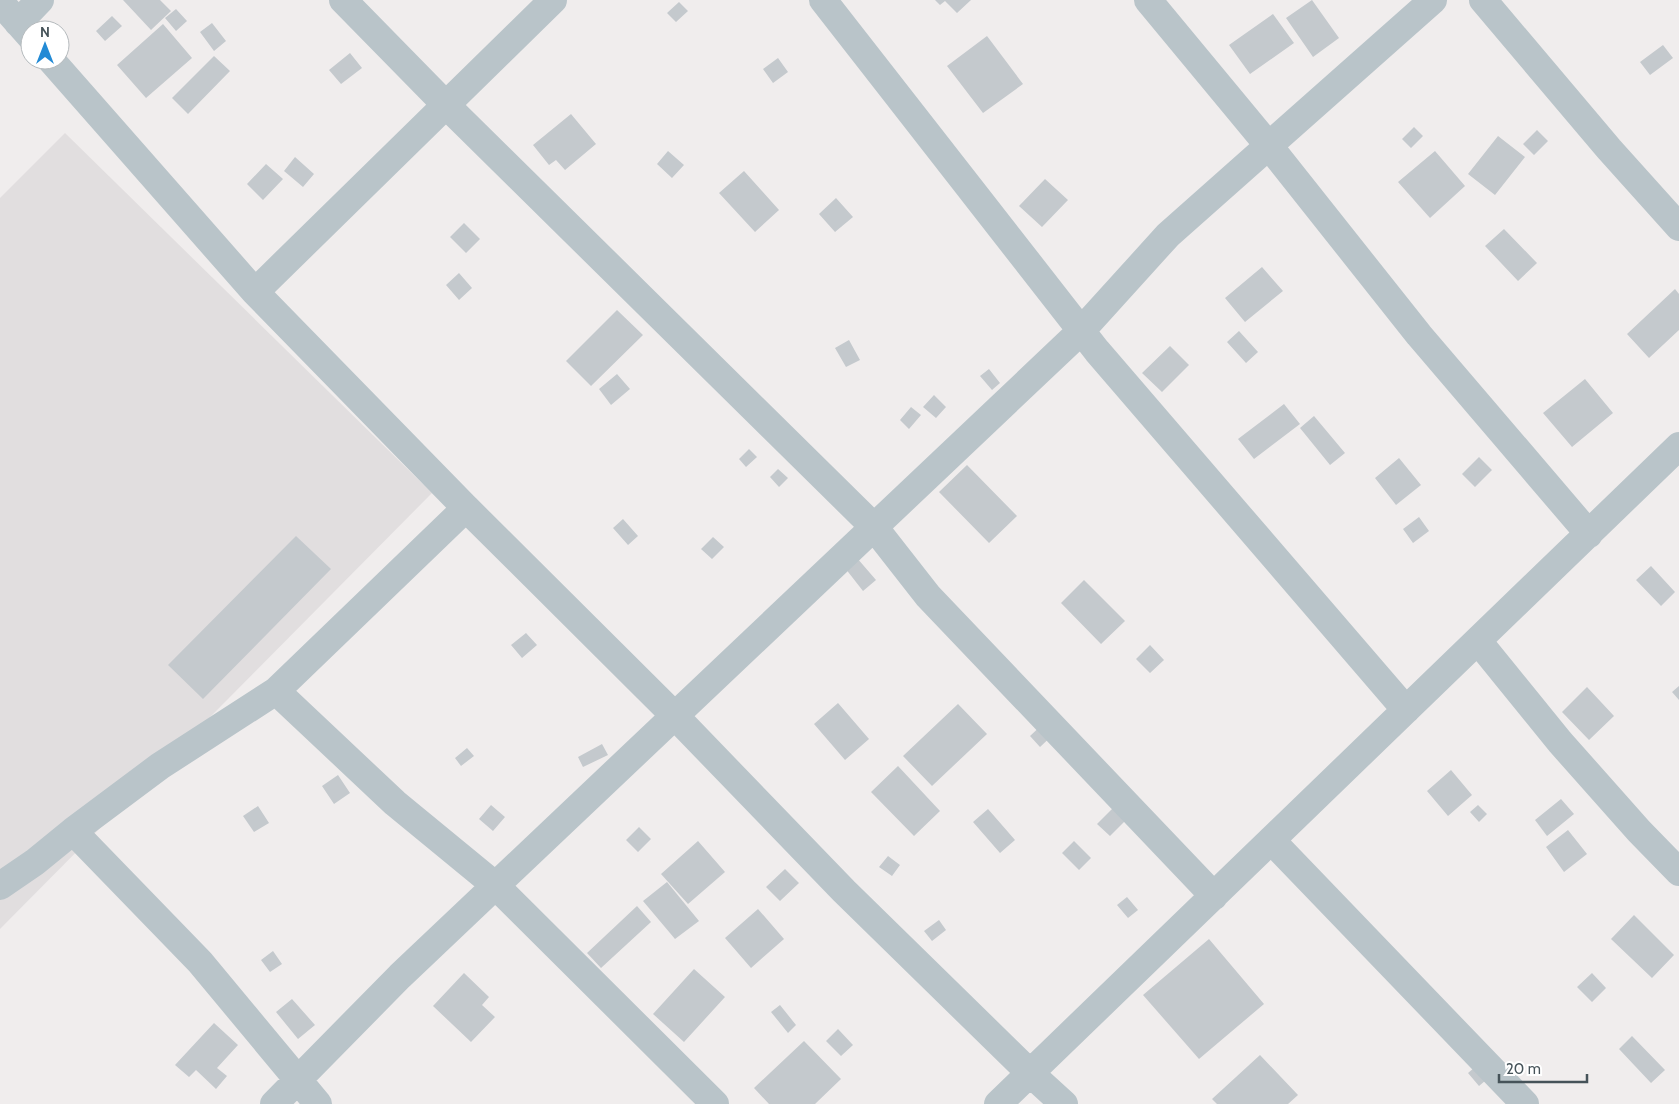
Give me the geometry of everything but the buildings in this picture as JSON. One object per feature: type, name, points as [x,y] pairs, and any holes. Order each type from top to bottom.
[{"type":"street","points":[[29,20],[40,0]]},
{"type":"street","points":[[343,0],[446,105],[874,527],[928,596],[1214,896]]},
{"type":"street","points":[[255,292],[553,0]]},
{"type":"street","points":[[823,0],[1081,331],[1406,710]]},
{"type":"street","points":[[1148,0],[1269,146],[1418,335],[1589,534]]},
{"type":"street","points":[[274,1104],[400,976],[1081,331],[1168,235],[1433,0]]},
{"type":"street","points":[[1483,0],[1609,149],[1679,227]]},
{"type":"street","points":[[0,2],[20,25]]},
{"type":"street","points":[[60,70],[255,292],[466,508],[675,716],[844,891],[1064,1104]]},
{"type":"street","points":[[998,1104],[1679,446]]},
{"type":"street","points":[[0,886],[35,862],[160,766],[276,691],[466,508]]},
{"type":"street","points":[[1478,641],[1560,742],[1639,831],[1679,872]]},
{"type":"street","points":[[276,691],[395,803],[496,886],[715,1104]]},
{"type":"street","points":[[73,831],[200,962],[318,1104]]},
{"type":"street","points":[[1271,840],[1525,1104]]},
{"type":"shaded area","points":[[65,133],[432,493],[0,929],[0,198]]}]
